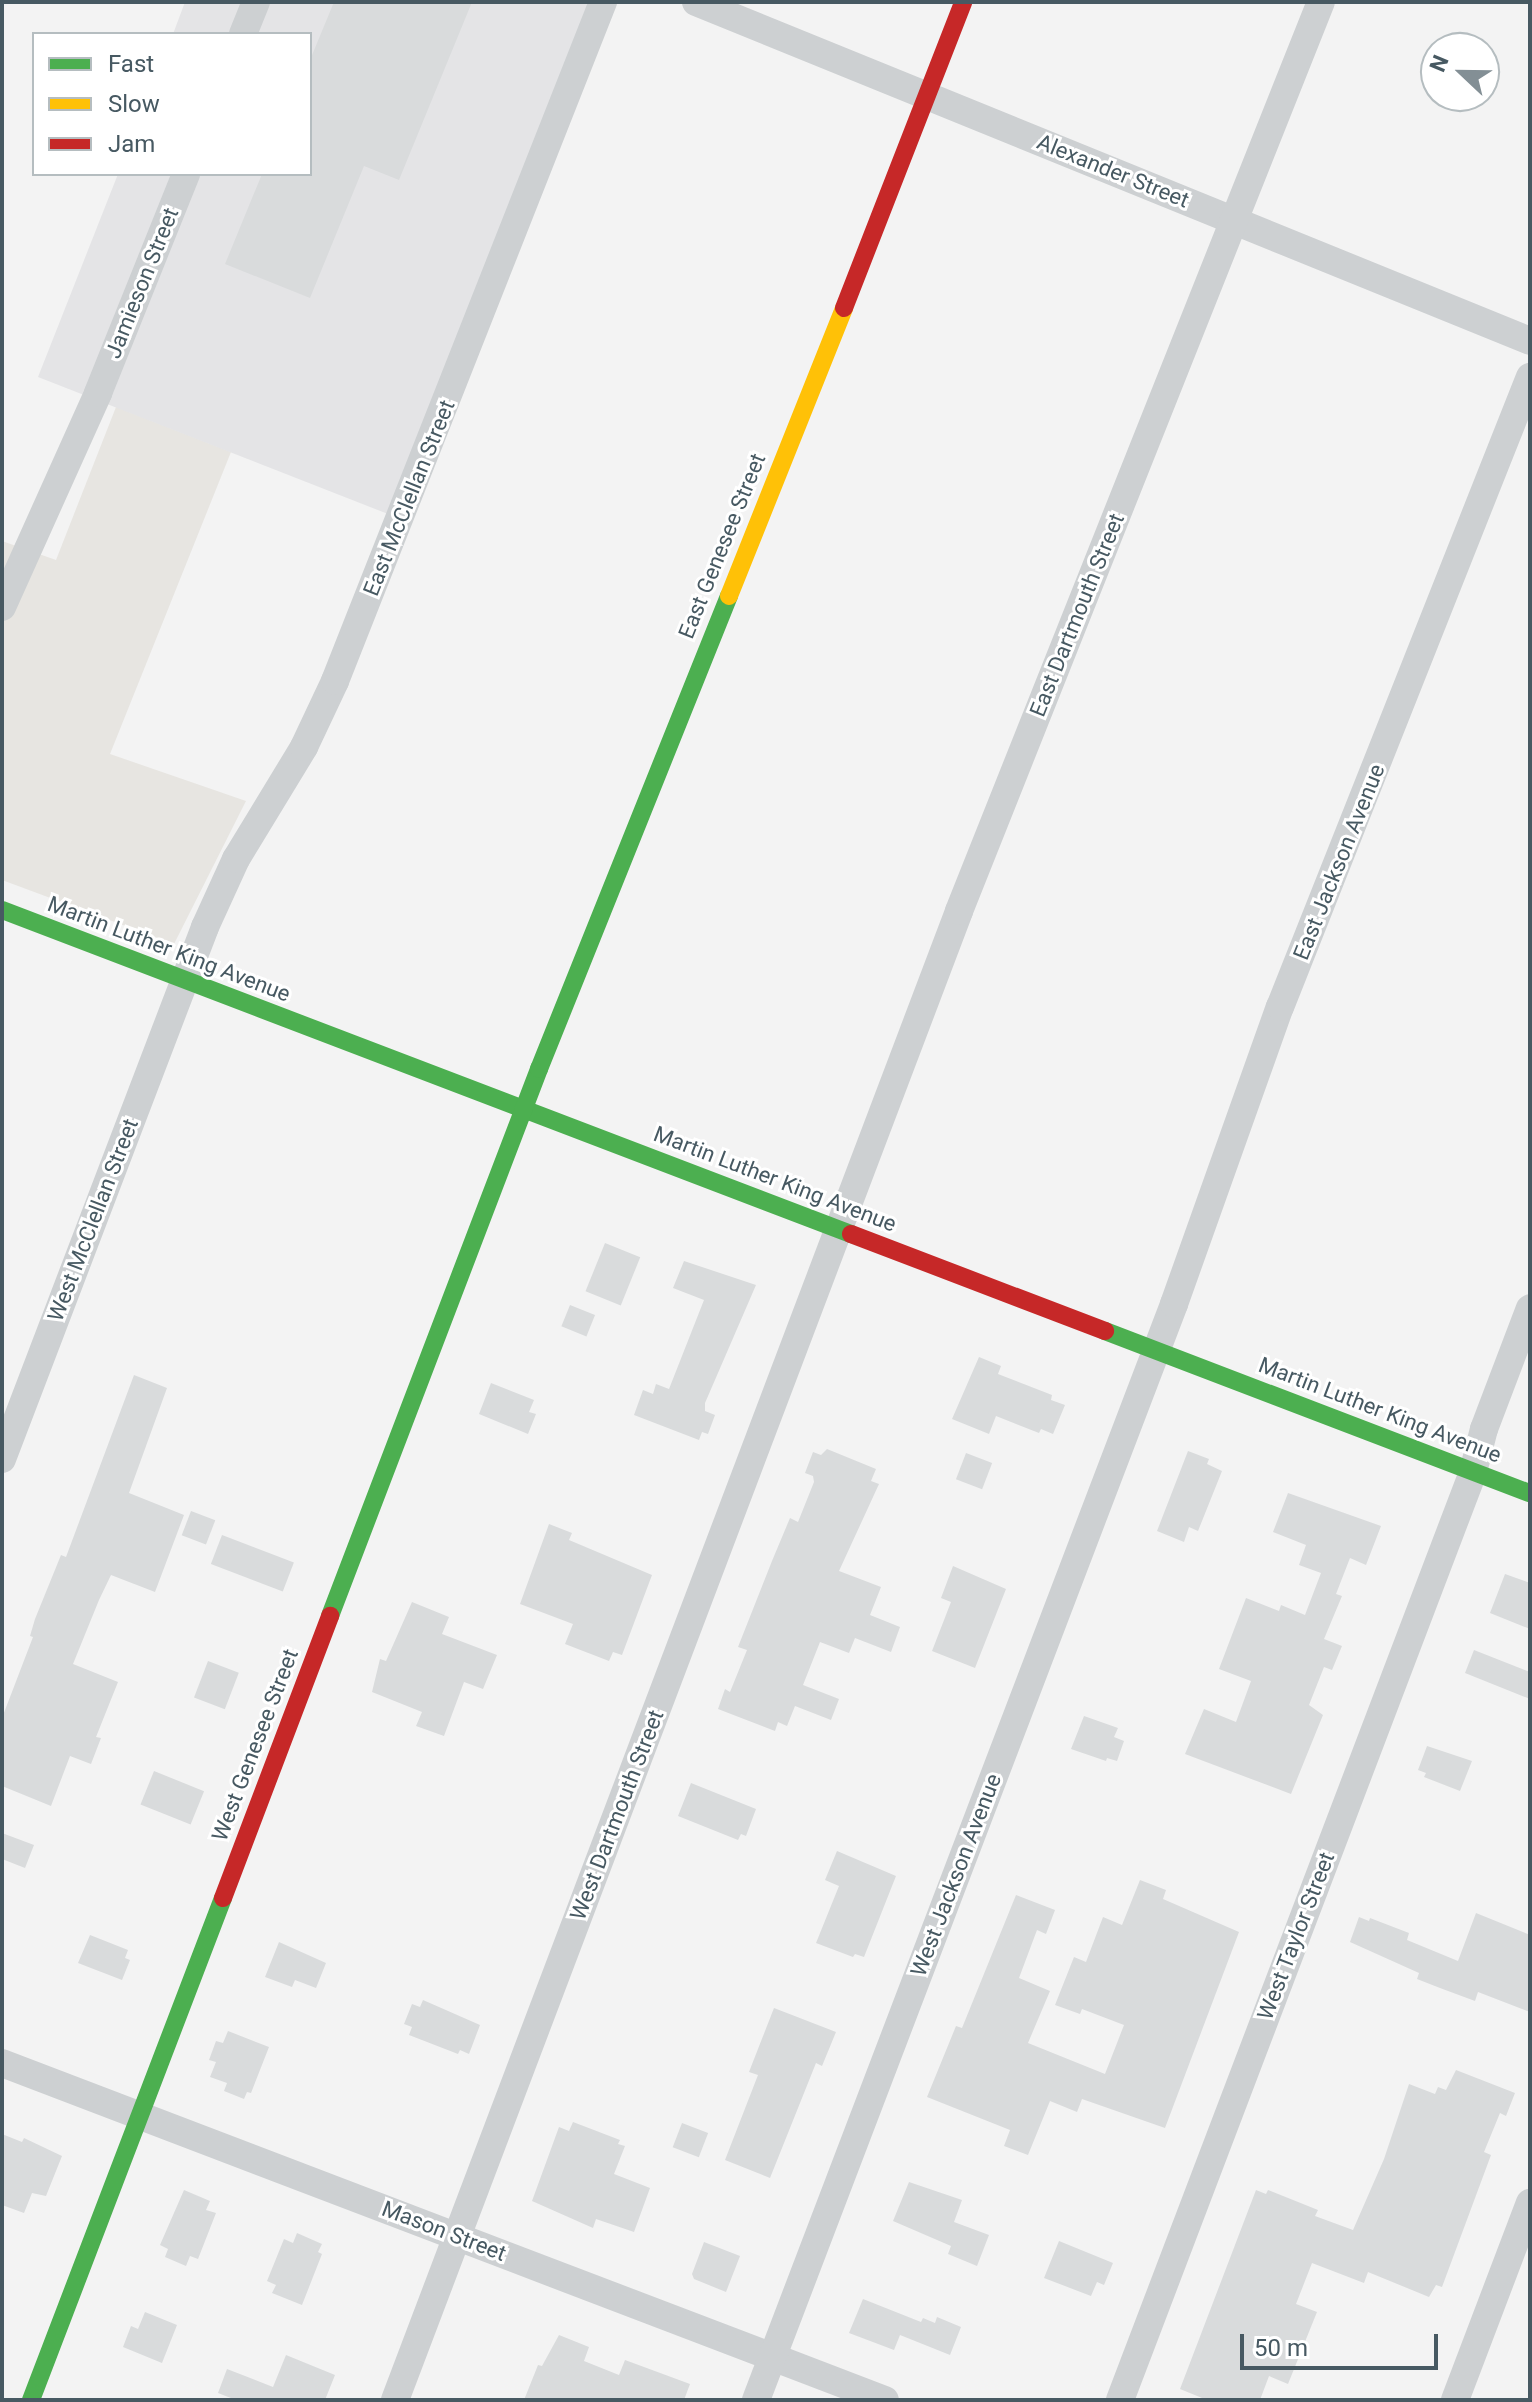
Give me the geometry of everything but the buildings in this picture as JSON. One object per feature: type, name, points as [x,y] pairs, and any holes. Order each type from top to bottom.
[{"type":"street","points":[[244,32],[256,2]]},
{"type":"street","name":"East McClellan Street","points":[[185,980],[236,859],[304,747],[335,681],[603,2]]},
{"type":"street","name":"Alexander Street","points":[[696,2],[1530,341]]},
{"type":"street","name":"East Genesee Street","points":[[524,1108],[853,286],[963,2]]},
{"type":"street","name":"East Dartmouth Street","points":[[840,1230],[959,911],[1321,2]]},
{"type":"street","name":"Jamieson Street","points":[[2,607],[98,393],[185,176]]},
{"type":"street","name":"East Jackson Avenue","points":[[1156,1351],[1280,1007],[1530,377]]},
{"type":"street","name":"Martin Luther King Avenue","points":[[2,910],[1530,1493]]},
{"type":"street","name":"West McClellan Street","points":[[2,1459],[185,980]]},
{"type":"street","name":"West Genesee Street","points":[[31,2400],[524,1108]]},
{"type":"street","name":"West Dartmouth Street","points":[[395,2400],[840,1230]]},
{"type":"street","name":"West Taylor Street","points":[[1120,2400],[1473,1472],[1484,1429],[1530,1308]]},
{"type":"street","name":"West Jackson Avenue","points":[[756,2400],[1156,1351]]},
{"type":"street","name":"Mason Street","points":[[2,2063],[885,2400]]},
{"type":"street","points":[[1455,2400],[1530,2203]]},
{"type":"shaded area","points":[[185,2],[589,2],[388,514],[38,377],[117,176],[312,176],[312,32],[174,32]]},
{"type":"shaded area","points":[[116,407],[231,452],[110,754],[246,801],[174,944],[2,880],[2,541],[56,560]]},
{"type":"traffic: fast","points":[[330,1616],[539,1069],[729,596]]},
{"type":"traffic: fast","points":[[2,910],[851,1234]]},
{"type":"traffic: fast","points":[[1105,1331],[1530,1493]]},
{"type":"traffic: fast","points":[[31,2400],[223,1898]]},
{"type":"traffic: slow","points":[[729,596],[844,308]]},
{"type":"traffic: jam","points":[[844,308],[963,2]]},
{"type":"traffic: jam","points":[[851,1234],[1105,1331]]},
{"type":"traffic: jam","points":[[223,1898],[330,1616]]}]
